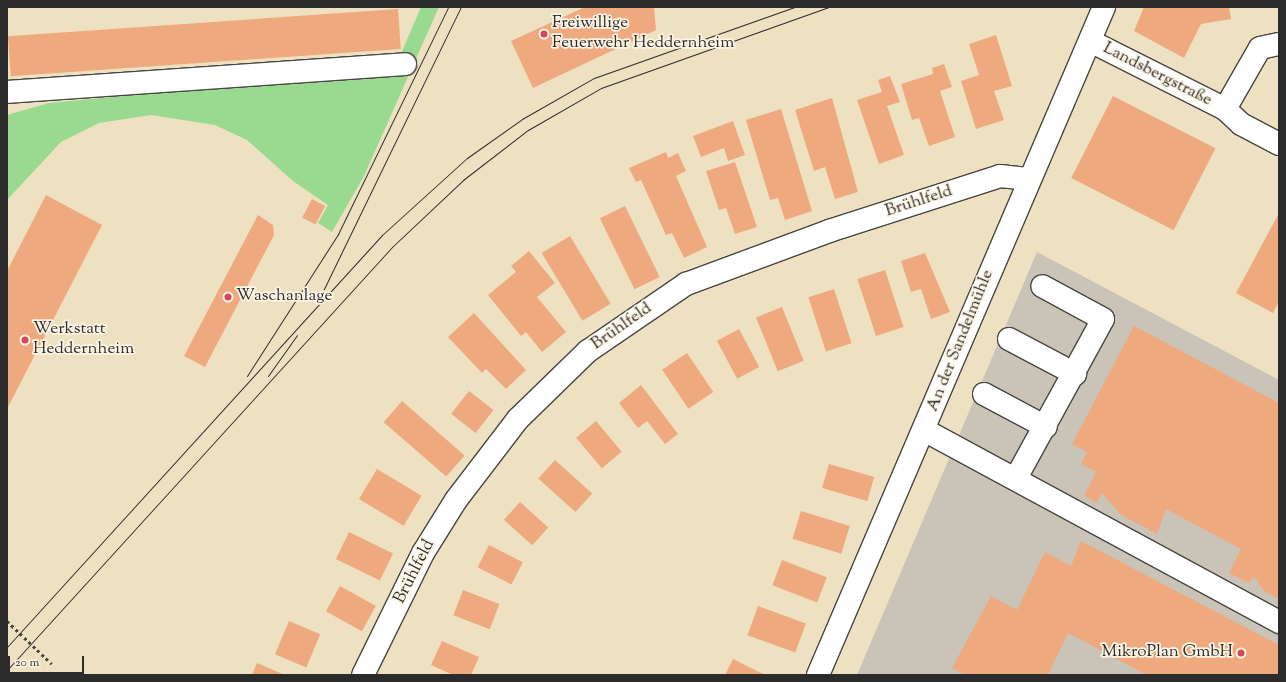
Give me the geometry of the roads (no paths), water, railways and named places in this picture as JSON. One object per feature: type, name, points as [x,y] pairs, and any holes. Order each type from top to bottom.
[{"type":"street","name":"An der Sandelmühle","points":[[818,675],[1104,7]]},
{"type":"street","name":"Landsbergstraße","points":[[1090,40],[1225,109],[1241,124],[1279,144]]},
{"type":"street","name":"Landsbergstraße","points":[[1225,109],[1260,48],[1279,44]]},
{"type":"street","points":[[7,92],[405,64]]},
{"type":"street","name":"Brühlfeld","points":[[364,675],[423,554],[456,500],[518,418],[588,351],[686,284],[829,231],[1000,176],[1030,179]]},
{"type":"street","points":[[1016,478],[1046,427],[1103,319],[1042,286]]},
{"type":"street","points":[[1009,339],[1075,374]]},
{"type":"street","points":[[984,394],[1046,427]]},
{"type":"street","points":[[924,430],[1016,478],[1279,622]]},
{"type":"tram line","points":[[247,376],[338,234],[448,7]]},
{"type":"tram line","points":[[320,297],[461,7]]},
{"type":"tram line","points":[[7,647],[382,235],[467,158],[522,119],[594,78],[794,7]]},
{"type":"tram line","points":[[7,670],[392,247],[463,180],[528,130],[601,88],[828,7]]},
{"type":"tram line","points":[[268,376],[297,335]]},
{"type":"place","name":"Freiwillige Feuerwehr Heddernheim","points":[[544,34]]},
{"type":"place","name":"Waschanlage","points":[[228,297]]},
{"type":"place","name":"Werkstatt Heddernheim","points":[[25,340]]},
{"type":"place","name":"MikroPlan GmbH","points":[[1241,653]]}]
